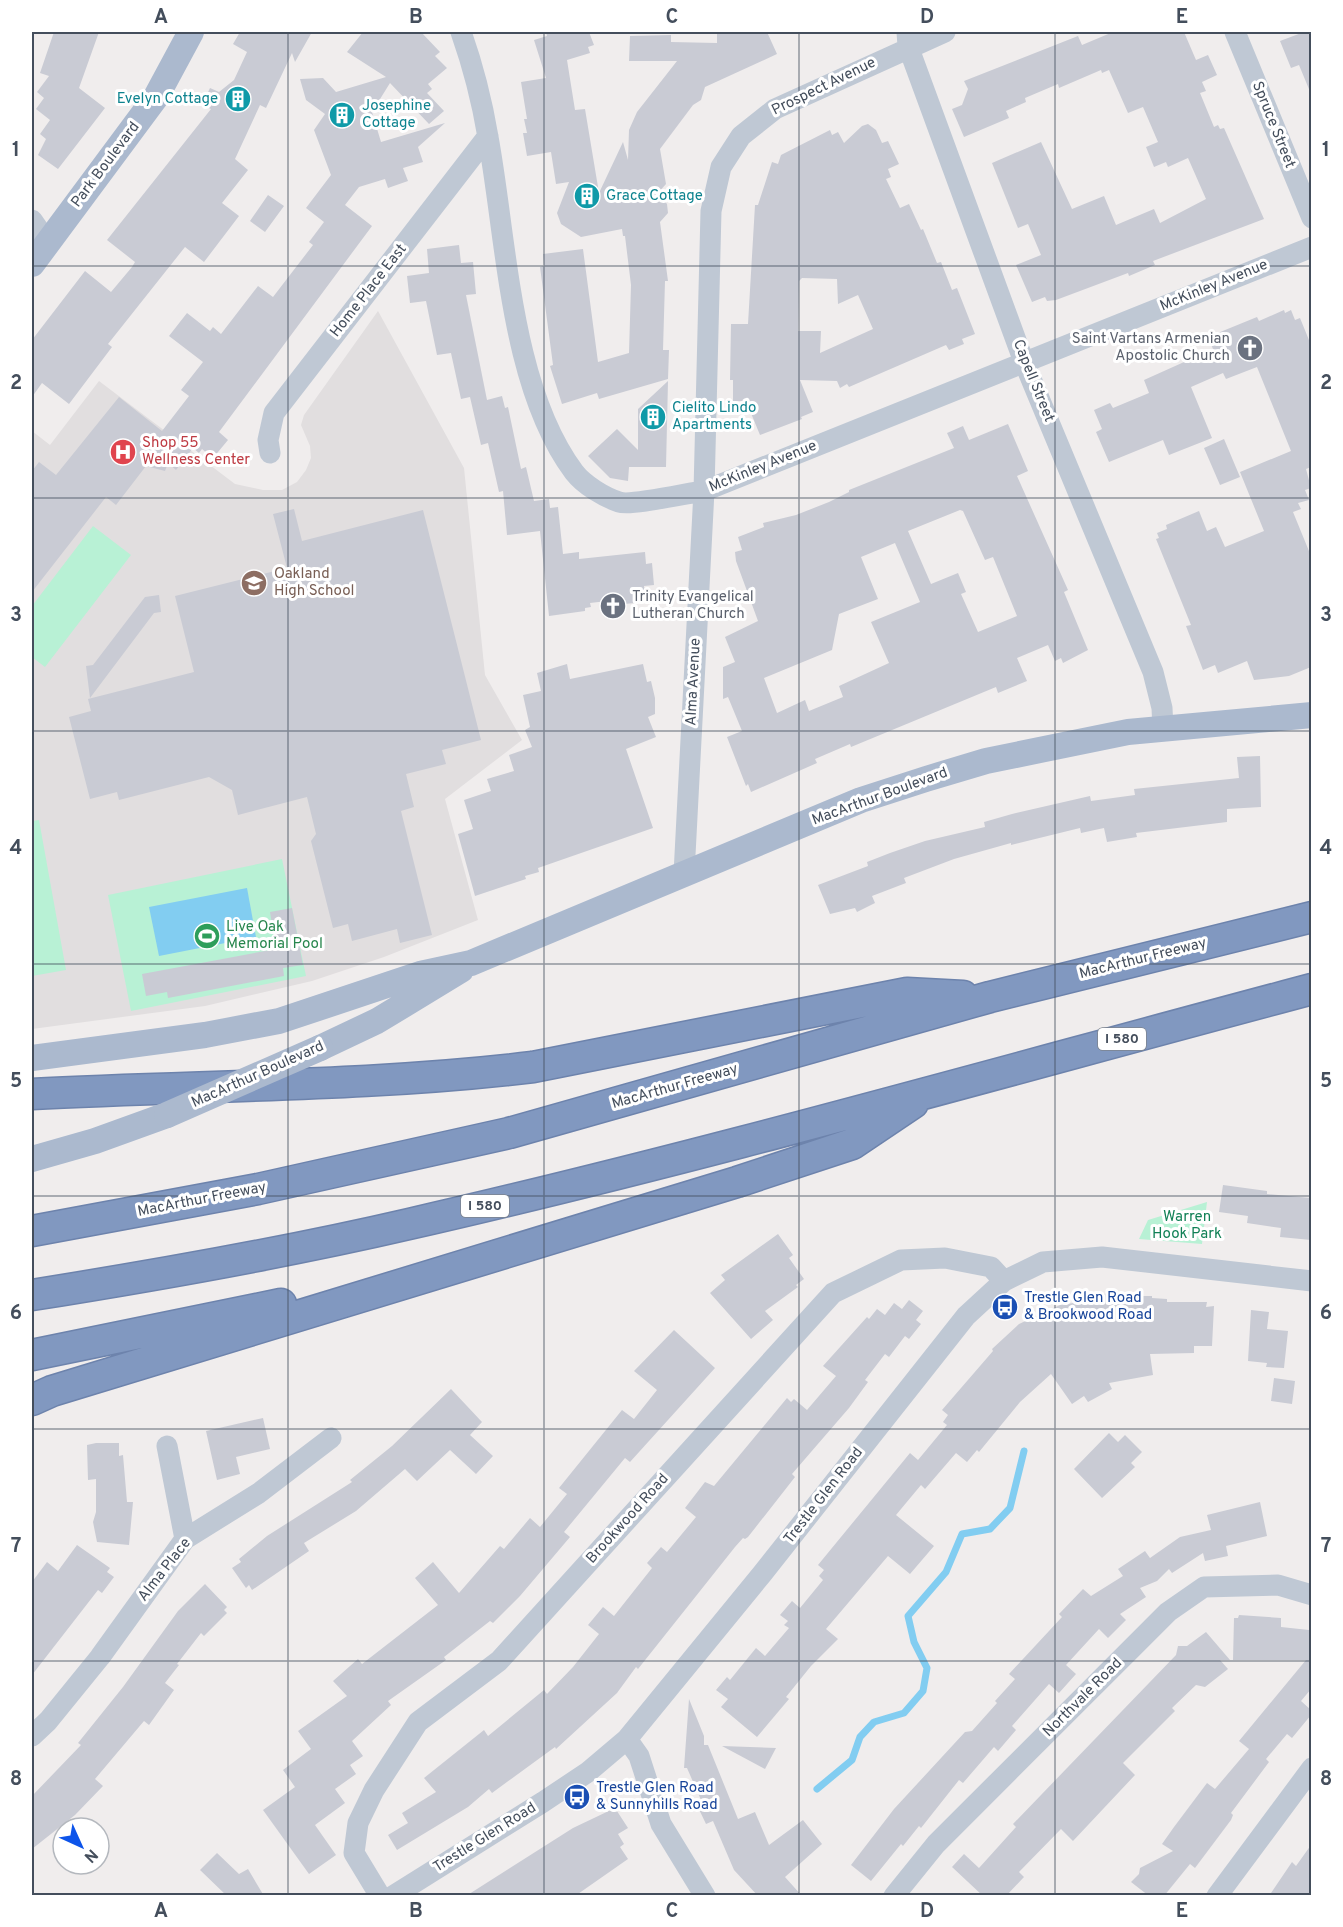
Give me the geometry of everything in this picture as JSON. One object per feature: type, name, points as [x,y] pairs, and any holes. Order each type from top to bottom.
[{"type":"highway","name":"MacArthur Freeway","points":[[32,1231],[258,1190],[509,1133],[990,997],[1311,917]]},
{"type":"highway","name":"I 580","points":[[32,1295],[267,1254],[408,1225],[1311,989]]},
{"type":"highway","points":[[32,1094],[412,1079],[476,1074],[545,1065],[907,993],[990,997]]},
{"type":"highway","points":[[32,1400],[52,1391],[737,1182],[852,1144],[933,1089]]},
{"type":"highway","points":[[32,1354],[272,1306],[525,1246]]},
{"type":"main road","name":"Park Boulevard","points":[[32,264],[156,98],[191,32]]},
{"type":"main road","name":"MacArthur Boulevard","points":[[32,1058],[205,1035],[279,1021],[420,974],[471,963],[861,800],[926,779],[1054,746],[1163,729],[1311,715]]},
{"type":"main road","name":"MacArthur Boulevard","points":[[32,1159],[94,1141],[167,1115],[320,1048],[376,1022],[423,995],[471,963]]},
{"type":"street","name":"McKinley Avenue","points":[[461,32],[474,69],[488,136],[528,377],[550,431],[575,474],[599,492],[621,503],[704,491],[1311,247]]},
{"type":"street","name":"Prospect Avenue","points":[[721,167],[741,136],[775,109],[908,39],[945,32]]},
{"type":"street","name":"Spruce Street","points":[[1235,32],[1311,218]]},
{"type":"street","name":"Capell Street","points":[[908,39],[1024,362],[1153,672],[1162,708],[1163,729]]},
{"type":"street","name":"Home Place East","points":[[270,453],[268,440],[274,413],[488,136]]},
{"type":"street","name":"Alma Avenue","points":[[684,874],[704,491],[711,212],[721,167]]},
{"type":"street","points":[[32,220],[48,243]]},
{"type":"street","name":"Trestle Glen Road","points":[[393,1896],[543,1802],[593,1767],[627,1738],[769,1565],[966,1316],[1004,1281],[1043,1262],[1102,1257],[1311,1281]]},
{"type":"street","name":"Brookwood Road","points":[[380,1896],[354,1853],[358,1823],[374,1790],[418,1722],[499,1661],[833,1293],[901,1260],[945,1258],[957,1260],[991,1267],[1004,1281]]},
{"type":"street","name":"Alma Place","points":[[32,1736],[48,1721],[100,1657],[185,1539],[259,1493],[331,1438]]},
{"type":"street","points":[[167,1446],[185,1539]]},
{"type":"street","name":"Northvale Road","points":[[894,1896],[936,1844],[1168,1612],[1204,1587],[1278,1585],[1311,1595]]},
{"type":"street","points":[[627,1738],[639,1756],[661,1824],[705,1896]]},
{"type":"street","points":[[1217,1896],[1311,1768]]},
{"type":"shaded area","name":"Oakland High School","points":[[378,311],[464,468],[485,675],[522,740],[445,799],[478,920],[384,957],[312,981],[205,1006],[32,1029],[32,431],[50,445],[99,381],[235,484],[263,490],[282,490],[297,482],[311,458],[310,446],[301,425],[304,415]]},
{"type":"green space","points":[[93,526],[131,555],[45,667],[32,657],[32,606]]},
{"type":"green space","points":[[39,820],[66,970],[32,976],[32,821]]},
{"type":"green space","name":"Live Oak Memorial Pool","points":[[282,859],[306,976],[131,1011],[108,895]]},
{"type":"green space","name":"Warren Hook Park","points":[[1207,1202],[1202,1244],[1139,1239],[1148,1220]]},
{"type":"water","name":"Live Oak Memorial Pool","points":[[247,888],[256,937],[159,956],[149,907]]},
{"type":"building","points":[[54,32],[99,32],[79,88],[105,108],[58,169],[38,155],[46,139],[40,134],[50,120],[36,109],[44,98],[37,92],[49,76],[40,73]]},
{"type":"building","points":[[240,32],[312,32],[295,62],[292,53],[266,108],[260,105],[235,159],[248,170],[222,203],[239,216],[204,262],[185,247],[108,344],[112,347],[69,404],[42,383],[32,397],[32,340],[85,271],[111,292],[132,267],[135,262],[107,240],[211,109],[202,105],[210,88],[219,92],[234,80],[247,52],[233,44]]},
{"type":"building","points":[[363,32],[421,32],[440,52],[435,56],[447,68],[428,84],[432,89],[427,93],[444,111],[429,124],[390,83],[372,112],[381,142],[445,123],[418,147],[423,162],[403,168],[408,181],[388,188],[385,179],[359,187],[345,205],[372,226],[219,432],[228,440],[213,458],[202,449],[199,453],[193,448],[176,470],[168,463],[165,471],[146,466],[116,505],[106,497],[32,592],[32,471],[39,462],[56,475],[119,397],[162,431],[189,396],[181,390],[203,362],[169,336],[187,313],[210,331],[213,327],[221,334],[258,286],[273,297],[313,245],[309,242],[324,222],[306,208],[331,175],[314,130],[325,114],[306,100],[300,79],[323,78],[336,92],[386,77],[347,52]]},
{"type":"building","points":[[546,32],[589,32],[594,45],[588,47],[590,53],[567,60],[575,110],[585,109],[599,193],[623,142],[628,160],[629,130],[637,112],[677,61],[629,61],[630,36],[671,35],[671,42],[717,43],[717,32],[767,32],[777,54],[705,87],[701,100],[693,105],[660,149],[666,184],[658,193],[667,204],[668,213],[660,222],[668,281],[665,281],[663,350],[669,350],[668,379],[599,399],[597,393],[562,404],[550,366],[553,365],[540,267],[544,266],[543,254],[583,249],[598,362],[629,353],[631,285],[625,236],[623,236],[622,229],[581,237],[561,224],[557,213],[569,182],[556,184],[551,152],[527,156],[523,133],[527,133],[524,119],[527,119],[521,82],[546,78],[534,40],[547,36]]},
{"type":"building","points":[[1113,32],[1184,32],[1196,60],[1208,55],[1217,75],[1202,82],[1206,91],[1200,93],[1214,127],[1218,125],[1220,129],[1224,128],[1264,219],[1153,261],[1155,265],[1129,276],[1128,273],[1056,300],[1047,301],[1045,297],[1032,302],[1016,265],[1041,255],[1028,224],[1018,228],[992,163],[1041,142],[1072,209],[1104,196],[1116,225],[1154,209],[1160,223],[1206,199],[1188,158],[1168,167],[1166,162],[1154,167],[1146,147],[1158,142],[1143,107],[1128,113],[1109,70],[1102,73],[1101,70],[1059,88],[1058,84],[1025,98],[1026,102],[1006,111],[1009,118],[964,137],[952,109],[962,105],[968,89],[964,81],[1078,36],[1082,45]]},
{"type":"building","points":[[1304,32],[1311,32],[1311,94],[1299,65],[1291,68],[1280,41]]},
{"type":"building","points":[[868,124],[876,130],[882,143],[888,141],[899,164],[888,169],[891,177],[886,179],[900,208],[909,204],[921,230],[923,229],[937,263],[941,262],[952,290],[957,288],[975,334],[962,339],[964,344],[949,350],[946,345],[849,387],[847,384],[840,388],[837,381],[800,380],[813,412],[801,417],[802,419],[760,435],[746,401],[733,401],[733,380],[730,380],[731,324],[748,324],[755,205],[758,205],[772,162],[778,164],[781,155],[830,130],[832,135],[838,132],[844,143],[862,126]],"holes":[[[802,278],[837,279],[838,304],[858,295],[873,329],[820,353],[821,331],[798,331],[799,281]]]},
{"type":"building","points":[[268,195],[284,206],[265,232],[250,221]]},
{"type":"building","points":[[459,245],[461,263],[473,262],[476,294],[466,295],[487,400],[502,396],[505,408],[508,407],[521,469],[526,467],[534,501],[549,499],[550,508],[558,507],[563,554],[579,552],[579,559],[645,552],[646,564],[652,563],[654,585],[644,586],[646,602],[624,604],[624,599],[590,603],[591,607],[585,608],[585,611],[549,616],[540,531],[507,535],[503,491],[499,492],[488,443],[481,445],[470,397],[461,399],[451,353],[437,355],[426,301],[410,303],[407,276],[429,273],[427,249]]},
{"type":"building","points":[[1284,310],[1285,313],[1291,310],[1295,320],[1300,318],[1311,345],[1311,467],[1306,469],[1311,488],[1305,490],[1309,500],[1298,503],[1301,509],[1293,512],[1311,556],[1311,667],[1289,676],[1254,680],[1247,661],[1218,673],[1215,665],[1203,670],[1186,626],[1191,625],[1156,539],[1159,538],[1157,533],[1167,529],[1166,525],[1199,511],[1207,531],[1216,527],[1225,547],[1264,531],[1240,472],[1291,451],[1257,367],[1226,379],[1223,373],[1191,387],[1212,438],[1169,455],[1163,440],[1109,462],[1096,432],[1102,429],[1094,410],[1110,403],[1113,408],[1149,393],[1144,380],[1213,349],[1208,337],[1257,317],[1259,321]]},
{"type":"building","points":[[668,381],[666,467],[629,467],[628,481],[610,478],[588,456],[617,429],[638,450],[638,409]]},
{"type":"building","points":[[1008,424],[1028,471],[1017,476],[1068,590],[1064,592],[1088,650],[1063,663],[1061,658],[1055,661],[1048,645],[1017,658],[1027,681],[998,693],[996,687],[851,747],[850,744],[815,759],[817,763],[751,792],[748,784],[746,786],[727,737],[742,731],[728,697],[723,699],[723,667],[735,662],[725,637],[758,621],[736,561],[735,552],[742,550],[738,537],[764,527],[763,523],[796,515],[829,502],[849,490],[954,448],[947,433],[963,426],[969,440]],"holes":[[[960,510],[963,511],[985,560],[993,557],[1017,616],[978,632],[961,594],[966,592],[958,573],[931,584],[908,531]],[[895,543],[920,602],[871,622],[889,663],[839,686],[843,697],[809,711],[805,700],[777,713],[764,678],[832,650],[839,614],[878,599],[861,557]]]},
{"type":"building","points":[[1224,439],[1240,477],[1220,485],[1204,448]]},
{"type":"building","name":"Oakland High School","points":[[294,509],[302,541],[423,510],[481,740],[442,750],[446,764],[406,774],[414,807],[401,811],[432,935],[400,943],[397,929],[352,941],[348,924],[333,928],[311,841],[316,834],[307,797],[238,815],[232,790],[209,777],[119,800],[117,792],[90,799],[69,717],[91,711],[88,699],[194,672],[175,596],[287,568],[273,514]]},
{"type":"building","points":[[159,595],[161,612],[154,613],[90,698],[86,666],[93,665],[145,597]]},
{"type":"building","points":[[567,664],[570,679],[643,664],[647,682],[651,681],[655,698],[655,714],[648,717],[656,737],[626,749],[653,828],[538,868],[539,872],[525,876],[526,879],[475,896],[458,834],[473,829],[464,800],[491,791],[487,779],[514,771],[509,755],[532,747],[525,730],[530,727],[523,695],[541,691],[537,673]]},
{"type":"building","points":[[1260,756],[1261,807],[1227,809],[1227,822],[1136,833],[1137,837],[1107,842],[1104,828],[1081,833],[1080,828],[1011,845],[1011,843],[954,859],[904,878],[906,883],[872,896],[875,903],[857,912],[855,908],[830,914],[818,885],[868,866],[867,862],[890,853],[925,841],[985,827],[984,822],[1012,814],[1090,796],[1091,801],[1135,795],[1134,789],[1239,778],[1237,757]]},
{"type":"building","points":[[292,908],[303,965],[283,968],[284,976],[168,998],[167,992],[146,996],[142,974],[276,949],[270,912]]},
{"type":"building","points":[[1223,1185],[1267,1191],[1267,1194],[1311,1198],[1311,1240],[1280,1237],[1281,1228],[1247,1223],[1248,1216],[1219,1212]]},
{"type":"building","points":[[778,1234],[793,1255],[789,1258],[804,1279],[796,1285],[798,1287],[765,1311],[773,1320],[751,1339],[710,1293],[725,1280],[721,1275]]},
{"type":"building","points":[[1107,1293],[1108,1296],[1152,1296],[1152,1298],[1167,1299],[1167,1302],[1207,1302],[1206,1307],[1214,1306],[1212,1346],[1194,1346],[1194,1353],[1150,1354],[1153,1375],[1109,1383],[1112,1389],[1088,1402],[1084,1396],[1072,1404],[1051,1374],[1020,1402],[979,1452],[977,1450],[967,1462],[956,1453],[925,1489],[921,1485],[896,1515],[934,1546],[910,1574],[888,1556],[826,1629],[838,1639],[811,1666],[786,1697],[789,1699],[757,1737],[721,1707],[728,1699],[716,1690],[727,1677],[730,1680],[756,1648],[765,1656],[789,1628],[784,1625],[788,1621],[780,1615],[792,1601],[800,1608],[823,1580],[819,1576],[824,1570],[818,1565],[910,1453],[918,1460],[947,1425],[943,1422],[948,1415],[942,1410],[993,1351],[992,1349],[1019,1324],[1060,1305],[1080,1302]]},
{"type":"building","points":[[909,1300],[923,1311],[916,1320],[921,1324],[909,1339],[905,1336],[889,1357],[885,1354],[865,1380],[868,1382],[849,1408],[792,1474],[795,1477],[748,1537],[743,1538],[735,1547],[617,1693],[556,1749],[555,1747],[492,1793],[489,1789],[468,1807],[397,1850],[388,1835],[408,1823],[402,1813],[436,1792],[424,1778],[484,1730],[488,1736],[544,1690],[547,1694],[573,1667],[599,1634],[588,1625],[603,1607],[614,1616],[652,1568],[647,1563],[661,1547],[667,1552],[696,1517],[685,1508],[705,1482],[714,1486],[787,1398],[791,1402],[794,1399],[807,1410],[836,1376],[823,1366],[867,1317],[869,1319],[877,1309],[885,1315],[894,1303],[902,1309]]},
{"type":"building","points":[[1251,1310],[1269,1312],[1267,1329],[1288,1331],[1284,1368],[1266,1367],[1267,1363],[1248,1361]]},
{"type":"building","points":[[674,1330],[715,1368],[630,1462],[625,1458],[564,1532],[570,1537],[520,1596],[493,1623],[490,1621],[444,1657],[446,1660],[388,1701],[391,1705],[352,1741],[363,1756],[350,1765],[356,1774],[335,1789],[345,1803],[315,1825],[336,1855],[309,1874],[263,1810],[295,1787],[283,1770],[311,1749],[298,1731],[347,1696],[333,1681],[358,1659],[362,1664],[438,1605],[415,1578],[433,1562],[459,1593],[500,1546],[504,1549],[530,1518],[540,1527],[567,1494],[559,1488],[622,1410],[634,1419],[657,1390],[634,1371]]},
{"type":"building","points":[[1274,1378],[1295,1381],[1292,1404],[1271,1401]]},
{"type":"building","points":[[451,1389],[482,1422],[470,1435],[493,1456],[476,1474],[450,1450],[417,1481],[405,1469],[356,1511],[304,1543],[309,1551],[252,1590],[249,1585],[246,1588],[232,1568],[241,1562],[239,1559],[267,1536],[352,1482],[350,1480],[392,1446]]},
{"type":"building","points":[[263,1418],[270,1449],[236,1457],[240,1474],[217,1480],[206,1431]]},
{"type":"building","points":[[1109,1433],[1118,1442],[1125,1435],[1142,1452],[1131,1463],[1135,1467],[1102,1498],[1074,1469]]},
{"type":"building","points":[[119,1443],[119,1456],[123,1455],[127,1502],[133,1502],[129,1545],[97,1542],[93,1522],[96,1512],[96,1479],[88,1480],[87,1445]]},
{"type":"building","points":[[1260,1502],[1267,1536],[1226,1546],[1228,1556],[1205,1561],[1203,1553],[1172,1573],[1169,1569],[1157,1581],[1140,1588],[1146,1597],[1120,1614],[1126,1620],[1108,1638],[1099,1629],[1066,1665],[1076,1674],[1059,1693],[1049,1684],[1012,1726],[1016,1730],[998,1751],[994,1747],[963,1783],[959,1780],[921,1828],[919,1826],[903,1846],[901,1844],[871,1881],[851,1865],[894,1809],[965,1732],[972,1731],[997,1703],[995,1701],[1015,1679],[1009,1674],[1062,1617],[1059,1614],[1083,1589],[1091,1596],[1123,1576],[1118,1569],[1145,1551],[1150,1558],[1180,1537],[1211,1530],[1207,1515]]},
{"type":"building","points":[[77,1545],[110,1568],[107,1572],[114,1577],[102,1593],[98,1590],[32,1675],[32,1582],[47,1562],[58,1571]]},
{"type":"building","points":[[205,1584],[227,1607],[224,1610],[227,1613],[204,1636],[201,1633],[177,1664],[179,1665],[165,1683],[174,1690],[149,1725],[144,1721],[95,1779],[103,1786],[74,1816],[51,1816],[51,1834],[32,1849],[32,1796],[81,1745],[78,1743],[123,1687],[178,1611]]},
{"type":"building","points":[[1239,1615],[1281,1618],[1281,1627],[1309,1630],[1311,1689],[1301,1701],[1311,1710],[1311,1715],[1292,1738],[1287,1734],[1266,1759],[1269,1762],[1231,1813],[1233,1815],[1231,1820],[1195,1868],[1190,1864],[1164,1896],[1149,1896],[1131,1882],[1139,1874],[1140,1868],[1173,1851],[1162,1844],[1207,1783],[1215,1789],[1249,1749],[1239,1741],[1306,1660],[1233,1660],[1234,1618],[1238,1618]]},
{"type":"building","points":[[1206,1632],[1230,1660],[1220,1660],[1228,1669],[1205,1687],[1196,1685],[1172,1708],[1175,1711],[1123,1763],[1135,1775],[1073,1841],[1061,1829],[1019,1872],[1024,1877],[1006,1896],[983,1896],[952,1867],[964,1854],[979,1868],[1016,1827],[1013,1824],[1176,1655],[1178,1646],[1187,1646]]},
{"type":"building","points":[[689,1699],[704,1736],[704,1745],[708,1745],[738,1819],[755,1812],[769,1845],[803,1820],[822,1844],[785,1877],[802,1896],[758,1896],[734,1870],[713,1821],[706,1824],[696,1803],[701,1800],[687,1768],[684,1768]]},
{"type":"building","points":[[722,1746],[776,1748],[765,1769]]},
{"type":"building","points":[[615,1808],[628,1828],[618,1834],[624,1844],[620,1847],[628,1859],[575,1896],[466,1896],[573,1828]]},
{"type":"building","points":[[1311,1845],[1311,1896],[1269,1896],[1292,1862],[1296,1866]]},
{"type":"building","points":[[217,1853],[239,1874],[248,1869],[264,1896],[227,1896],[200,1870]]},
{"type":"waterway","points":[[817,1789],[852,1760],[860,1737],[874,1722],[904,1713],[923,1691],[927,1668],[914,1642],[908,1616],[946,1572],[962,1534],[990,1529],[1010,1508],[1024,1451]]},
{"type":"place","name":"Evelyn Cottage","points":[[238,99]]},
{"type":"place","name":"Josephine Cottage","points":[[342,115]]},
{"type":"place","name":"Grace Cottage","points":[[587,196]]},
{"type":"place","name":"Saint Vartans Armenian Apostolic Church","points":[[1250,348]]},
{"type":"place","name":"Cielito Lindo Apartments","points":[[653,417]]},
{"type":"place","name":"Shop 55 Wellness Center","points":[[123,452]]},
{"type":"place","name":"Oakland High School","points":[[254,583]]},
{"type":"place","name":"Trinity Evangelical Lutheran Church","points":[[613,606]]},
{"type":"place","name":"Live Oak Memorial Pool","points":[[207,936]]},
{"type":"place","name":"Trestle Glen Road & Brookwood Road","points":[[1005,1307]]},
{"type":"place","name":"Trestle Glen Road & Sunnyhills Road","points":[[577,1797]]}]
